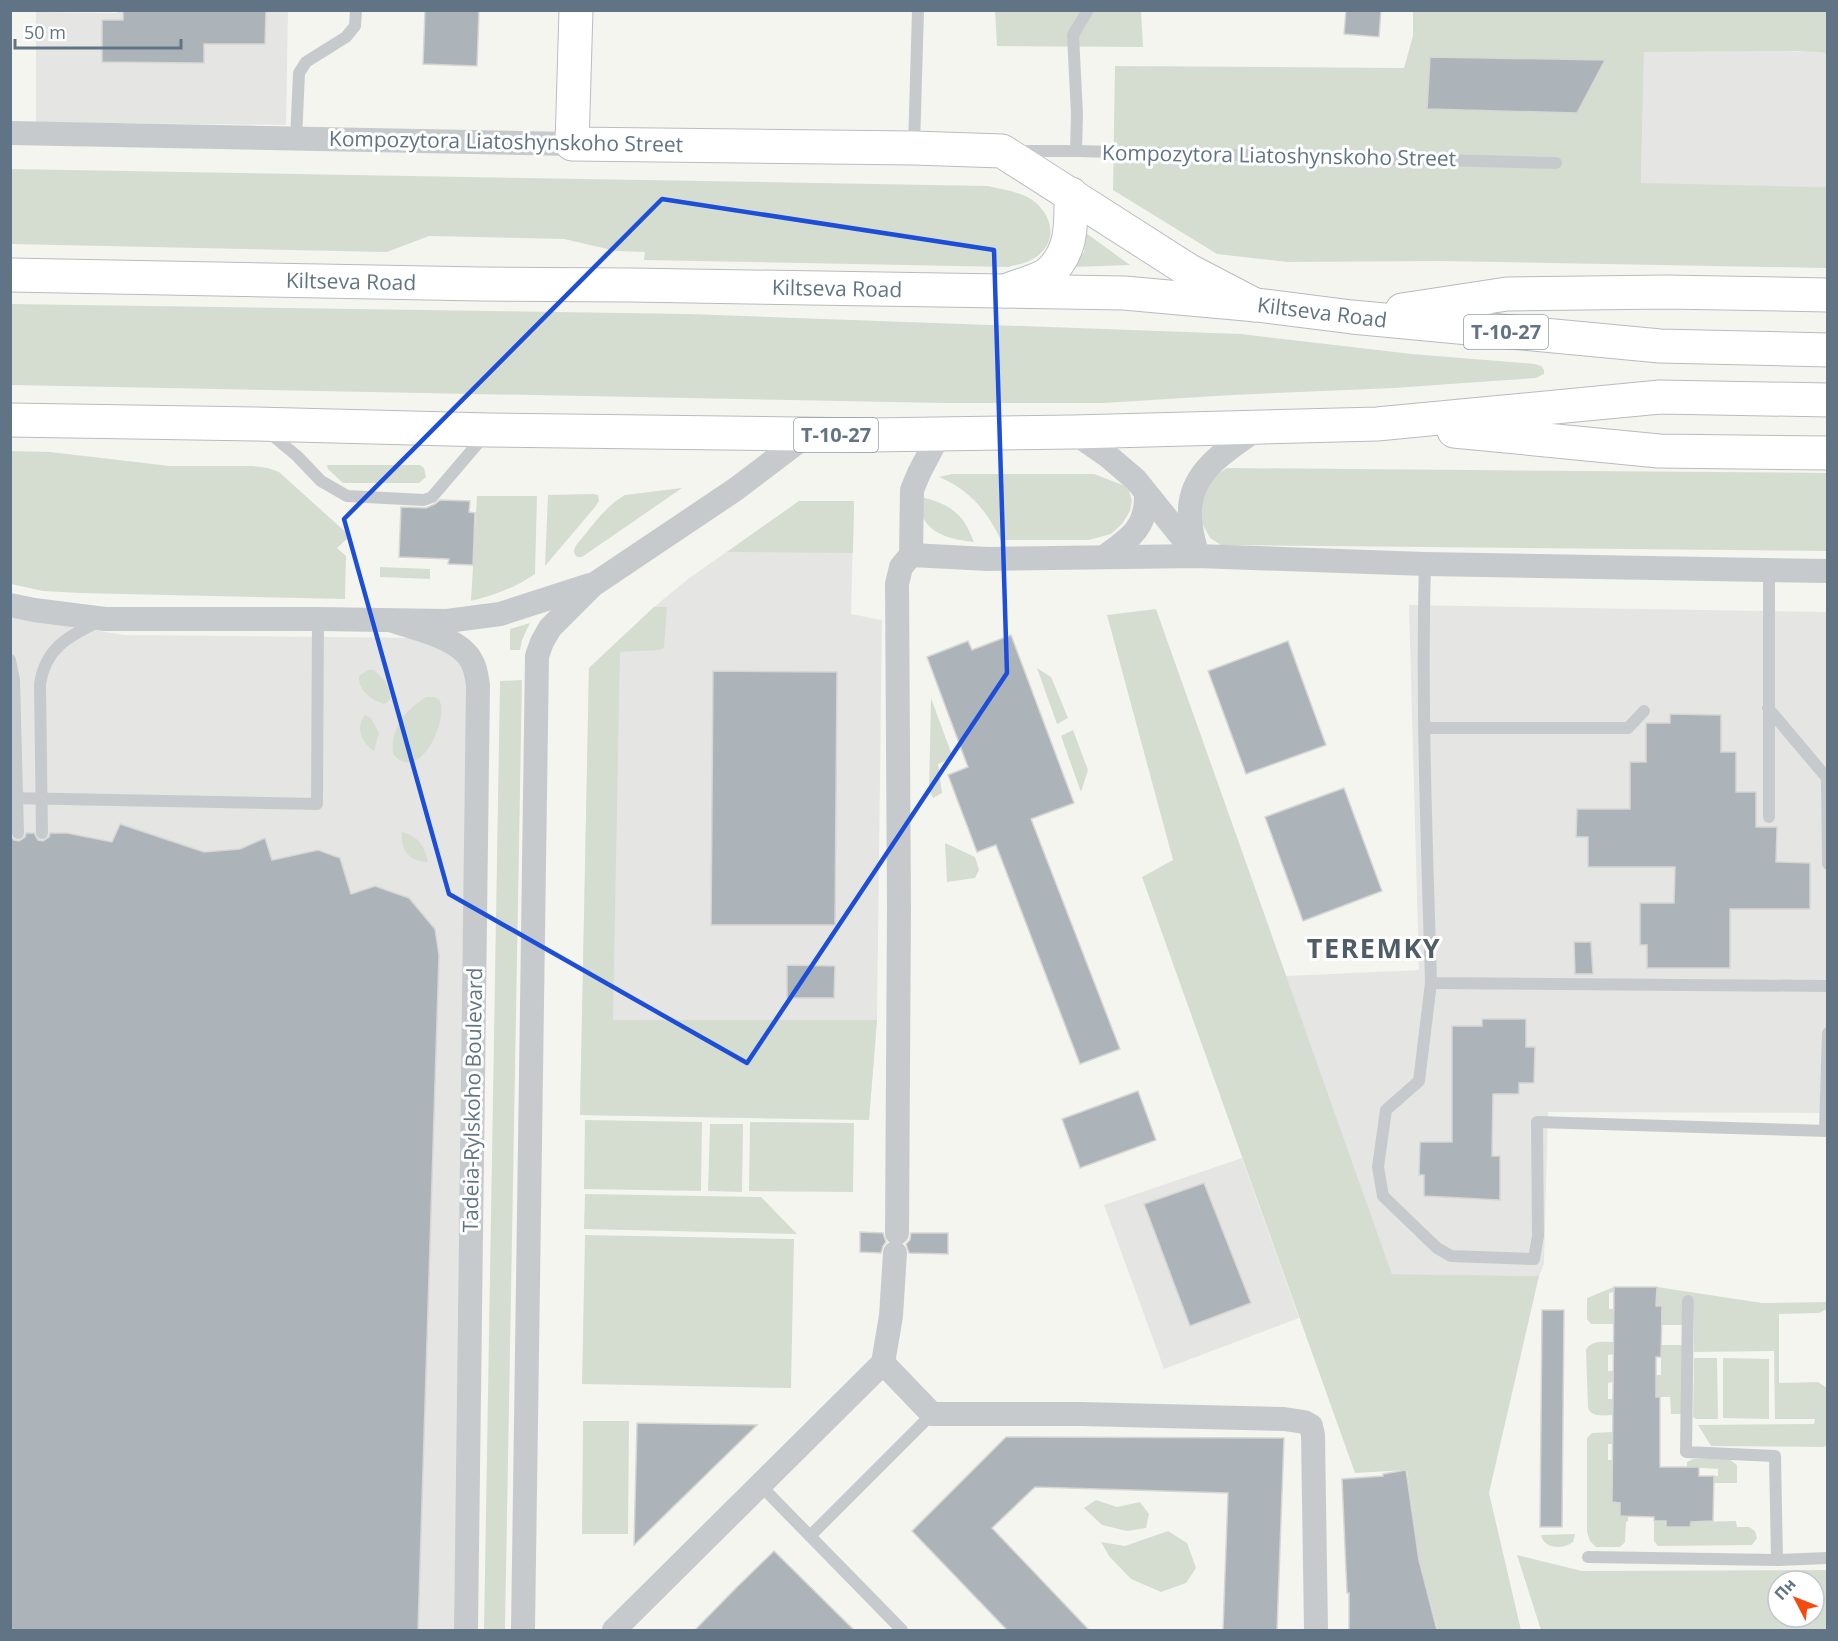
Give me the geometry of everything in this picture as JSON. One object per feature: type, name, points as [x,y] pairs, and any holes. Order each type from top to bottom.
[{"type":"main road","points":[[572,144],[576,10]]},
{"type":"main road","name":"Kompozytora Liatoshynskoho Street","points":[[572,144],[914,148],[1002,152],[1188,270],[1257,305]]},
{"type":"main road","points":[[1003,292],[1048,275],[1066,250],[1071,232],[1071,194]]},
{"type":"main road","name":"Kiltseva Road","points":[[10,275],[1124,293],[1257,305],[1352,318],[1660,346],[1827,350]]},
{"type":"main road","points":[[1352,318],[1507,294],[1666,292],[1827,295]]},
{"type":"main road","name":"Т-10-27","points":[[10,420],[489,430],[939,435],[1377,424],[1660,397],[1827,400]]},
{"type":"main road","points":[[1377,424],[1659,451],[1827,453]]},
{"type":"street","name":"Kompozytora Liatoshynskoho Street","points":[[10,133],[572,144]]},
{"type":"street","points":[[1197,556],[1190,517],[1191,494],[1202,473],[1220,456],[1260,427]]},
{"type":"street","points":[[1073,432],[1109,457],[1136,480],[1197,556]]},
{"type":"street","points":[[523,1630],[537,656],[550,628],[593,585],[736,489],[807,435]]},
{"type":"street","points":[[614,1630],[883,1363],[891,1316],[896,1243],[899,920],[897,584],[901,567],[911,555],[912,490],[939,435]]},
{"type":"street","points":[[1104,557],[1128,540],[1141,524],[1146,508],[1146,494]]},
{"type":"street","points":[[911,555],[988,559],[1197,556],[1425,564],[1827,571]]},
{"type":"street","points":[[10,605],[105,619],[447,621],[477,619],[500,614],[593,585]]},
{"type":"street","name":"Tadeia-Rylskoho Boulevard","points":[[393,621],[449,640],[462,649],[472,661],[478,685],[466,1630]]},
{"type":"street","points":[[883,1363],[932,1414],[1081,1414],[1284,1419],[1304,1422],[1311,1426],[1316,1630]]},
{"type":"lane","points":[[297,139],[299,73],[306,62],[346,37],[355,26],[356,10]]},
{"type":"lane","points":[[914,148],[918,10]]},
{"type":"lane","points":[[1076,151],[1077,114],[1073,35],[1088,10]]},
{"type":"lane","name":"Kompozytora Liatoshynskoho Street","points":[[1002,152],[1076,151],[1556,163]]},
{"type":"lane","points":[[256,424],[272,434],[321,481],[347,496],[424,500],[432,496],[489,430]]},
{"type":"lane","points":[[1425,564],[1425,728],[1431,983],[1419,1081],[1386,1110],[1378,1167],[1383,1196],[1437,1248],[1451,1256],[1534,1259],[1538,1236],[1537,1122],[1826,1130],[1827,1033]]},
{"type":"lane","points":[[1769,570],[1769,817]]},
{"type":"lane","points":[[42,833],[40,684],[42,670],[50,654],[60,644],[85,628],[105,619]]},
{"type":"lane","points":[[14,798],[317,804],[318,619]]},
{"type":"lane","points":[[10,660],[14,680],[14,798],[18,833]]},
{"type":"lane","points":[[1768,708],[1827,778],[1827,864]]},
{"type":"lane","points":[[1425,728],[1628,728],[1644,711]]},
{"type":"lane","points":[[1431,983],[1827,986]]},
{"type":"lane","points":[[1688,1302],[1686,1452],[1775,1456],[1777,1560]]},
{"type":"lane","points":[[810,1536],[932,1414]]},
{"type":"lane","points":[[761,1486],[902,1630]]},
{"type":"lane","points":[[1588,1557],[1777,1560],[1827,1558]]},
{"type":"highlighted area","points":[[662,199],[994,250],[1007,673],[747,1063],[449,894],[344,519]]},
{"type":"shaded area","points":[[117,10],[288,11],[286,125],[36,122],[36,12],[117,13]]},
{"type":"shaded area","points":[[995,11],[1141,11],[1143,47],[997,46]]},
{"type":"shaded area","points":[[1413,11],[1827,11],[1827,53],[1794,51],[1644,52],[1641,183],[1827,187],[1827,268],[1440,261],[1288,262],[1217,254],[1113,190],[1115,66],[1404,68],[1413,36]]},
{"type":"shaded area","points":[[1644,45],[1827,53],[1827,187],[1641,184]]},
{"type":"shaded area","points":[[11,169],[988,186],[1020,194],[1036,203],[1048,219],[1050,236],[1043,251],[1036,257],[1009,267],[644,260],[645,252],[616,251],[564,239],[429,236],[387,252],[11,244]]},
{"type":"shaded area","points":[[1086,233],[1130,265],[1073,267],[1084,252]]},
{"type":"shaded area","points":[[11,304],[689,314],[1241,334],[1412,354],[1535,364],[1541,366],[1544,374],[1536,378],[1394,388],[1104,403],[943,403],[11,385]]},
{"type":"shaded area","points":[[11,451],[50,452],[170,466],[253,466],[279,472],[350,536],[337,548],[346,556],[345,599],[80,593],[43,591],[11,584]]},
{"type":"shaded area","points":[[327,465],[420,465],[424,468],[426,477],[419,483],[343,483],[328,469]]},
{"type":"shaded area","points":[[1227,468],[1827,473],[1827,551],[1221,545],[1210,538],[1199,518],[1203,487],[1210,479]]},
{"type":"shaded area","points":[[952,474],[1094,474],[1128,487],[1132,501],[1130,511],[1122,524],[1111,534],[1089,540],[1001,540],[976,502],[950,482],[939,477]]},
{"type":"shaded area","points":[[682,488],[582,557],[575,555],[576,546],[594,524],[611,505],[625,495]]},
{"type":"shaded area","points":[[548,495],[598,495],[599,501],[595,507],[545,566]]},
{"type":"shaded area","points":[[477,496],[537,496],[535,574],[504,590],[471,601]]},
{"type":"shaded area","points":[[922,497],[941,503],[955,512],[965,524],[974,542],[953,538],[932,529],[923,517]]},
{"type":"shaded area","points":[[799,501],[854,501],[851,614],[882,620],[877,1020],[869,1120],[580,1115],[589,668],[654,607],[688,579]]},
{"type":"shaded area","points":[[799,501],[854,501],[853,553],[727,552]]},
{"type":"shaded area","points":[[380,567],[430,569],[430,579],[380,577]]},
{"type":"shaded area","points":[[1409,605],[1827,612],[1827,1113],[1548,1112],[1544,1264],[1539,1276],[1392,1274],[1286,976],[1419,970]]},
{"type":"shaded area","points":[[654,607],[667,607],[664,648],[620,652],[613,1020],[877,1020],[869,1120],[580,1115],[589,668]]},
{"type":"shaded area","points":[[1156,609],[1392,1274],[1539,1276],[1489,1493],[1521,1630],[1438,1630],[1419,1559],[1407,1470],[1355,1473],[1142,877],[1173,860],[1107,615]]},
{"type":"shaded area","points":[[10,616],[124,635],[421,638],[445,646],[468,672],[455,1630],[11,1630]]},
{"type":"shaded area","points":[[530,623],[520,650],[510,650],[510,629]]},
{"type":"shaded area","points":[[1037,668],[1051,677],[1068,718],[1057,724]]},
{"type":"shaded area","points":[[368,670],[374,670],[386,682],[391,697],[388,702],[384,704],[379,702],[363,690],[359,676]]},
{"type":"shaded area","points":[[522,680],[505,1630],[484,1630],[500,681]]},
{"type":"shaded area","points":[[426,697],[435,697],[439,700],[441,708],[437,732],[423,755],[414,761],[403,762],[393,754],[394,736],[406,714]]},
{"type":"shaded area","points":[[931,698],[953,758],[938,764],[942,793],[933,798],[929,790]]},
{"type":"shaded area","points":[[365,715],[371,718],[379,733],[374,751],[363,739],[360,730]]},
{"type":"shaded area","points":[[1073,730],[1088,770],[1081,792],[1061,736]]},
{"type":"shaded area","points":[[402,832],[420,842],[428,862],[416,860],[407,854],[404,850]]},
{"type":"shaded area","points":[[945,843],[975,857],[979,870],[975,878],[947,882]]},
{"type":"shaded area","points":[[585,1120],[702,1122],[701,1191],[584,1189]]},
{"type":"shaded area","points":[[750,1122],[854,1123],[853,1192],[749,1191]]},
{"type":"shaded area","points":[[710,1124],[743,1124],[742,1192],[708,1191]]},
{"type":"shaded area","points":[[1242,1158],[1299,1318],[1164,1369],[1104,1205]]},
{"type":"shaded area","points":[[585,1194],[761,1197],[797,1234],[584,1229]]},
{"type":"shaded area","points":[[585,1235],[794,1239],[791,1388],[582,1384]]},
{"type":"shaded area","points":[[1614,1287],[1614,1292],[1609,1293],[1609,1309],[1614,1309],[1613,1324],[1591,1324],[1587,1319],[1587,1298]]},
{"type":"shaded area","points":[[1657,1287],[1762,1303],[1827,1302],[1827,1309],[1819,1313],[1779,1314],[1779,1383],[1818,1382],[1827,1388],[1827,1445],[1824,1447],[1711,1446],[1698,1425],[1814,1424],[1815,1419],[1775,1419],[1774,1351],[1694,1352],[1694,1299],[1683,1299],[1682,1325],[1661,1325],[1662,1306],[1657,1306]]},
{"type":"shaded area","points":[[1613,1342],[1614,1354],[1608,1355],[1608,1371],[1613,1371],[1613,1382],[1608,1383],[1608,1399],[1613,1399],[1613,1415],[1595,1415],[1588,1408],[1586,1350],[1594,1343]]},
{"type":"shaded area","points":[[1661,1345],[1682,1345],[1682,1414],[1671,1414],[1670,1397],[1656,1397],[1656,1375],[1661,1375]]},
{"type":"shaded area","points":[[1694,1358],[1717,1358],[1718,1419],[1693,1417]]},
{"type":"shaded area","points":[[1723,1358],[1769,1359],[1769,1419],[1723,1418]]},
{"type":"shaded area","points":[[583,1421],[629,1421],[628,1534],[582,1534]]},
{"type":"shaded area","points":[[1612,1432],[1613,1444],[1608,1444],[1608,1460],[1612,1460],[1612,1503],[1620,1503],[1620,1516],[1628,1517],[1628,1521],[1626,1522],[1625,1542],[1620,1547],[1596,1547],[1590,1541],[1587,1532],[1587,1438],[1592,1433]]},
{"type":"shaded area","points":[[1693,1459],[1729,1459],[1737,1465],[1737,1483],[1714,1483],[1714,1476],[1718,1476],[1718,1469],[1687,1467],[1687,1462]]},
{"type":"shaded area","points":[[1096,1500],[1117,1507],[1140,1502],[1149,1514],[1146,1528],[1127,1531],[1102,1525],[1084,1508]]},
{"type":"shaded area","points":[[1665,1521],[1666,1527],[1690,1527],[1691,1522],[1736,1521],[1737,1527],[1749,1527],[1755,1531],[1757,1538],[1752,1545],[1658,1546],[1654,1541],[1654,1522]]},
{"type":"shaded area","points":[[1168,1531],[1187,1543],[1196,1568],[1186,1583],[1161,1592],[1131,1579],[1109,1556],[1101,1542],[1125,1546]]},
{"type":"shaded area","points":[[1575,1534],[1573,1542],[1559,1547],[1546,1543],[1541,1535]]},
{"type":"shaded area","points":[[1517,1555],[1582,1571],[1766,1570],[1766,1629],[1826,1629],[1827,1570],[1827,1630],[1541,1630]]},
{"type":"building","points":[[123,10],[266,10],[265,44],[204,44],[204,63],[102,62],[102,20],[123,20]]},
{"type":"building","points":[[425,10],[479,10],[477,66],[423,64]]},
{"type":"building","points":[[1346,10],[1381,10],[1379,37],[1344,34]]},
{"type":"building","points":[[1430,57],[1605,60],[1577,113],[1427,109]]},
{"type":"building","points":[[440,500],[470,501],[469,512],[475,513],[473,565],[448,564],[449,559],[399,557],[401,507],[426,508]]},
{"type":"building","points":[[1011,635],[1074,803],[1031,819],[1120,1049],[1080,1064],[996,845],[977,852],[948,775],[968,767],[927,657],[968,641],[972,650]]},
{"type":"building","points":[[1288,641],[1326,745],[1246,774],[1208,671]]},
{"type":"building","points":[[713,671],[837,672],[835,925],[711,925]]},
{"type":"building","points":[[1670,714],[1721,715],[1721,752],[1736,752],[1736,792],[1756,792],[1756,827],[1777,827],[1776,862],[1810,863],[1810,909],[1730,909],[1730,968],[1647,968],[1647,945],[1640,945],[1640,903],[1674,903],[1675,867],[1588,867],[1588,837],[1576,837],[1577,809],[1630,809],[1630,762],[1646,762],[1646,723],[1670,723]]},
{"type":"building","points":[[1344,788],[1382,891],[1303,921],[1265,817]]},
{"type":"building","points":[[120,824],[204,852],[240,849],[265,838],[272,860],[318,850],[340,858],[351,894],[375,886],[409,898],[435,929],[439,955],[418,1630],[10,1630],[10,836],[19,841],[25,837],[26,833],[34,833],[38,840],[43,841],[49,837],[50,833],[67,833],[112,842]]},
{"type":"building","points":[[1574,942],[1591,942],[1593,974],[1575,974]]},
{"type":"building","points":[[787,965],[835,966],[834,998],[787,998]]},
{"type":"building","points":[[1482,1019],[1526,1019],[1526,1047],[1535,1047],[1534,1083],[1519,1083],[1519,1094],[1493,1094],[1492,1156],[1500,1156],[1500,1200],[1424,1196],[1424,1175],[1419,1175],[1420,1142],[1452,1142],[1452,1026],[1482,1026]]},
{"type":"building","points":[[1138,1091],[1156,1140],[1080,1168],[1062,1119]]},
{"type":"building","points":[[1204,1183],[1251,1303],[1190,1326],[1144,1204]]},
{"type":"building","points":[[860,1232],[883,1233],[886,1242],[881,1253],[860,1252]]},
{"type":"building","points":[[911,1233],[948,1233],[948,1254],[909,1253],[906,1244],[910,1240]]},
{"type":"building","points":[[1614,1287],[1657,1287],[1656,1306],[1662,1306],[1661,1357],[1656,1357],[1656,1397],[1660,1397],[1660,1467],[1699,1467],[1699,1476],[1714,1476],[1713,1521],[1691,1522],[1690,1527],[1666,1527],[1666,1521],[1654,1521],[1654,1517],[1620,1516],[1620,1503],[1612,1502]]},
{"type":"building","points":[[1542,1310],[1564,1310],[1562,1527],[1540,1527]]},
{"type":"building","points":[[637,1423],[757,1425],[634,1545]]},
{"type":"building","points":[[1006,1437],[1284,1438],[1277,1630],[1223,1630],[1228,1493],[1035,1487],[992,1528],[1089,1630],[1007,1630],[912,1531]]},
{"type":"building","points":[[1406,1470],[1419,1560],[1437,1630],[1349,1630],[1342,1479],[1383,1476],[1383,1474]]},
{"type":"building","points":[[774,1551],[854,1630],[695,1630]]},
{"type":"district","name":"TEREMKY","points":[[1374,949]]}]
